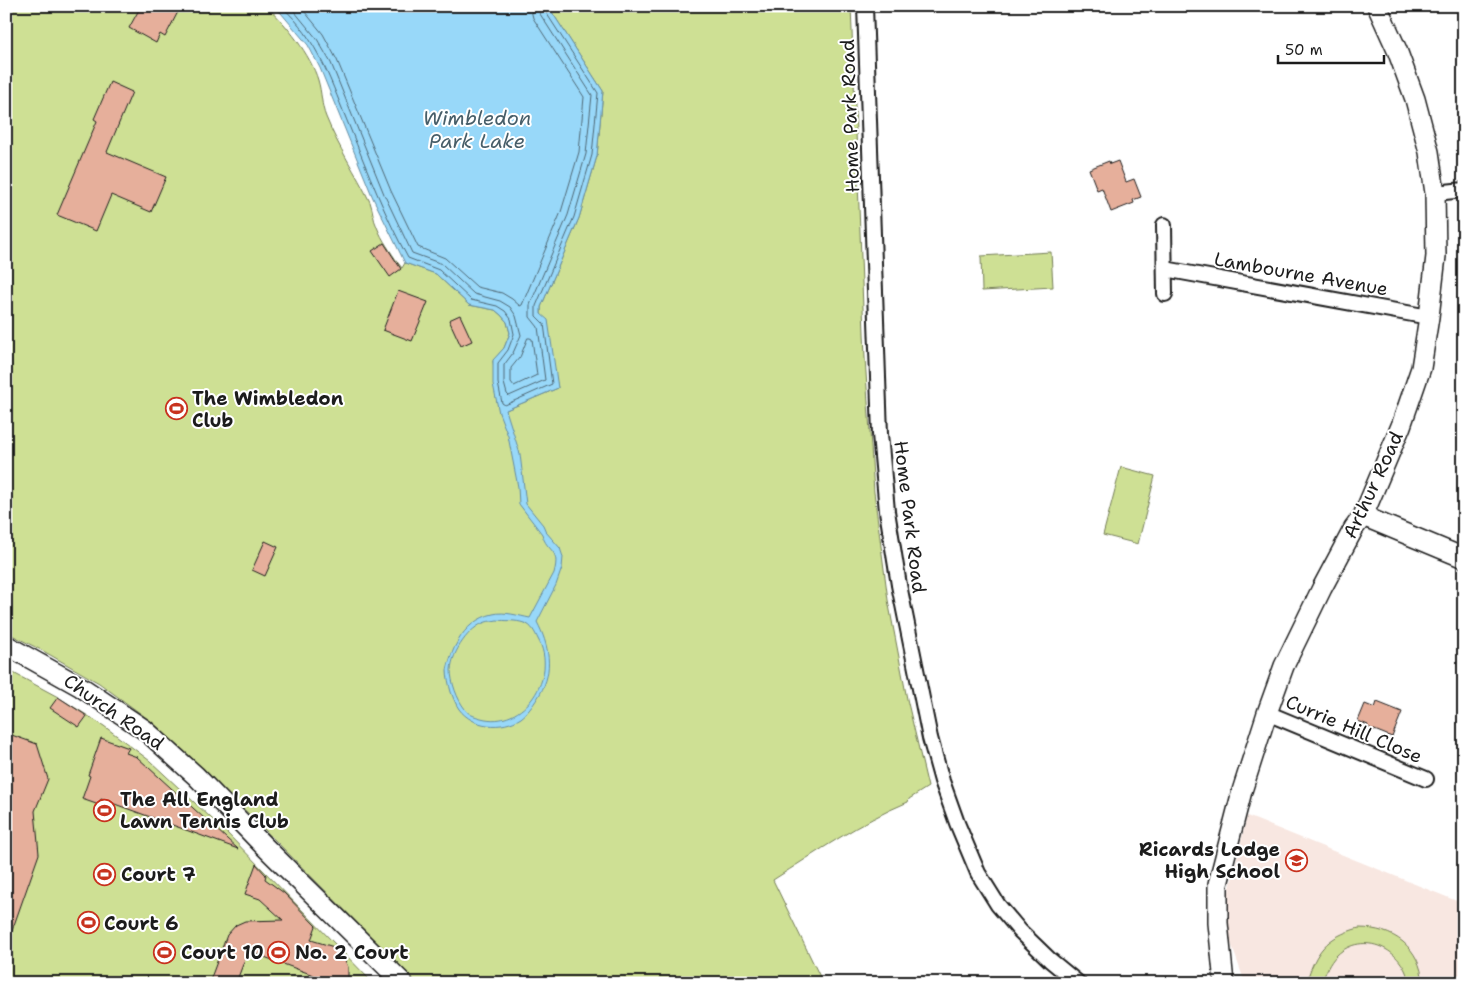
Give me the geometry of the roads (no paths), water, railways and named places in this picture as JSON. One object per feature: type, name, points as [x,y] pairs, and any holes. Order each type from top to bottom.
[{"type":"street","name":"Home Park Road","points":[[865,6],[880,434],[887,511],[899,585],[930,738],[942,781],[978,873],[998,905],[1020,931],[1050,960],[1078,983]]},
{"type":"street","name":"Arthur Road","points":[[1224,983],[1218,923],[1218,884],[1242,790],[1284,666],[1309,612],[1354,528],[1363,516],[1401,426],[1421,368],[1429,317],[1436,256],[1435,193],[1429,152],[1415,99],[1397,50],[1376,6]]},
{"type":"street","points":[[1435,193],[1464,190]]},
{"type":"street","points":[[1164,225],[1165,294]]},
{"type":"street","name":"Lambourne Avenue","points":[[1166,268],[1429,317]]},
{"type":"street","points":[[1363,516],[1464,558]]},
{"type":"street","name":"Church Road","points":[[6,646],[81,686],[145,730],[196,776],[403,983]]},
{"type":"street","name":"Currie Hill Close","points":[[1267,713],[1426,780]]},
{"type":"water","name":"Wimbledon Park Lake","points":[[273,6],[548,6],[603,91],[597,156],[579,218],[541,307],[541,314],[548,320],[558,388],[506,410],[520,454],[526,504],[560,548],[563,557],[562,568],[556,585],[537,622],[547,649],[547,676],[540,694],[532,707],[521,718],[513,722],[488,725],[472,720],[465,715],[458,707],[451,692],[447,670],[456,644],[468,628],[477,620],[487,615],[498,613],[530,618],[554,573],[556,565],[553,551],[519,504],[518,487],[508,436],[499,413],[493,384],[493,360],[504,348],[510,333],[507,322],[495,310],[469,305],[436,274],[405,263],[373,198],[320,68],[308,45]],"holes":[[[497,620],[521,622],[531,627],[538,639],[543,654],[544,669],[541,683],[534,697],[511,716],[497,720],[481,718],[468,713],[455,690],[451,670],[454,656],[462,641],[480,625]]]},
{"type":"place","name":"The Wimbledon Club","points":[[176,409]]},
{"type":"place","name":"The All England Lawn Tennis Club","points":[[104,810]]},
{"type":"place","name":"Ricards Lodge High School","points":[[1296,860]]},
{"type":"place","name":"Court 7","points":[[105,874]]},
{"type":"place","name":"Court 6","points":[[88,923]]},
{"type":"place","name":"Court 10","points":[[165,952]]},
{"type":"place","name":"No. 2 Court","points":[[279,952]]}]
